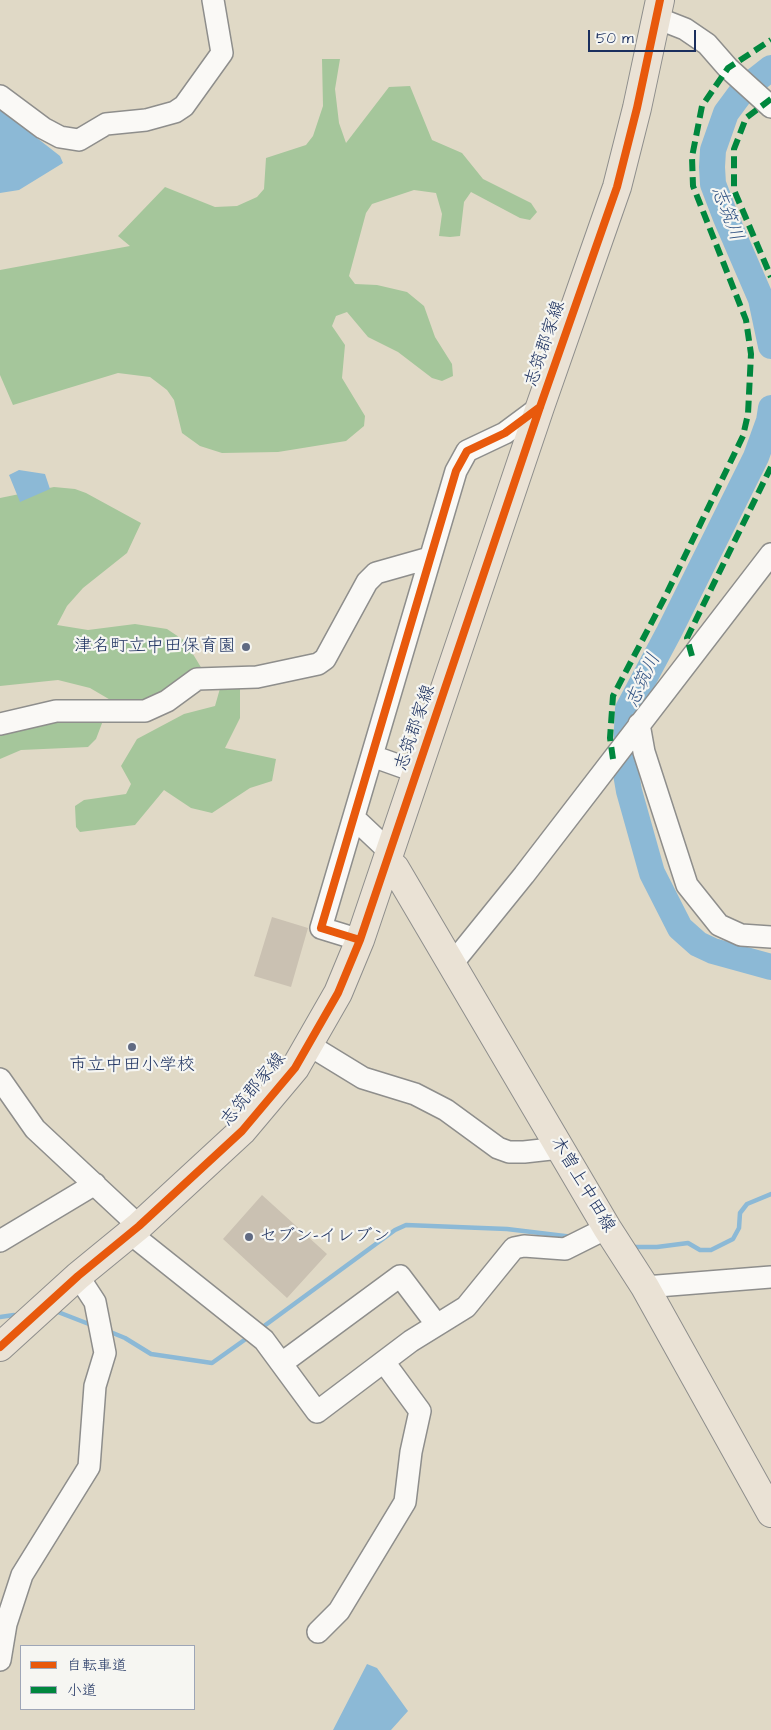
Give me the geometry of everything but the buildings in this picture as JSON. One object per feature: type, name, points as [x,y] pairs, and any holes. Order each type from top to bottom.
[{"type":"main road","name":"志筑郡家線","points":[[0,1347],[78,1276],[135,1230],[242,1131],[295,1068],[338,993],[360,940],[540,407],[617,187],[659,9]]},
{"type":"main road","name":"木曽上中田線","points":[[389,856],[607,1228],[645,1287],[771,1513]]},
{"type":"street","points":[[0,96],[43,128],[60,137],[79,140],[106,124],[146,120],[175,112],[184,106],[222,53],[213,0]]},
{"type":"street","points":[[659,9],[707,44],[766,103]]},
{"type":"street","points":[[360,940],[321,928],[456,471],[467,451],[505,433],[540,407]]},
{"type":"street","points":[[452,964],[771,554]]},
{"type":"street","points":[[0,724],[56,711],[148,710],[167,701],[197,679],[257,677],[318,664],[326,659],[366,582],[376,574],[429,558]]},
{"type":"street","points":[[637,726],[687,885],[719,925],[741,935],[771,937]]},
{"type":"street","points":[[372,756],[417,772]]},
{"type":"street","points":[[354,818],[389,856]]},
{"type":"street","points":[[308,1045],[363,1078],[416,1094],[438,1106],[498,1148],[509,1152],[560,1148]]},
{"type":"street","points":[[0,1079],[35,1130],[94,1184],[135,1230],[264,1340],[317,1412],[384,1362],[466,1307],[514,1248],[524,1246],[565,1250],[607,1228]]},
{"type":"street","points":[[0,1241],[94,1184]]},
{"type":"street","points":[[0,1660],[6,1624],[22,1575],[89,1467],[95,1386],[105,1353],[96,1302],[78,1276]]},
{"type":"street","points":[[282,1363],[400,1276],[437,1326]]},
{"type":"street","points":[[645,1287],[771,1277]]},
{"type":"street","points":[[318,1632],[339,1611],[405,1502],[411,1452],[420,1411],[384,1362]]},
{"type":"green space","points":[[322,59],[340,59],[335,89],[339,123],[346,143],[389,87],[410,86],[432,140],[462,153],[483,179],[531,203],[537,212],[530,220],[520,218],[471,192],[464,202],[460,236],[450,237],[439,236],[442,214],[436,193],[414,190],[372,204],[366,213],[349,276],[355,284],[377,285],[407,292],[424,306],[435,337],[452,364],[453,376],[442,381],[432,378],[398,352],[368,337],[347,312],[336,316],[332,326],[345,345],[342,378],[365,416],[364,426],[346,441],[278,452],[222,453],[200,446],[182,433],[174,400],[167,390],[150,377],[118,373],[13,405],[0,375],[0,270],[130,246],[118,236],[165,187],[215,207],[237,206],[257,197],[264,189],[266,158],[306,145],[313,136],[323,106]]},
{"type":"green space","points":[[54,487],[75,489],[86,493],[141,523],[127,553],[83,588],[67,606],[57,625],[88,630],[135,624],[167,629],[185,641],[202,669],[165,695],[119,705],[90,688],[58,680],[0,686],[0,498]]},
{"type":"green space","points":[[221,685],[240,686],[240,718],[225,748],[276,759],[272,781],[250,788],[212,813],[191,808],[164,790],[135,825],[80,832],[76,827],[75,806],[84,800],[126,794],[131,784],[121,766],[137,739],[184,714],[215,706]]},
{"type":"green space","points":[[74,716],[104,718],[96,739],[88,747],[21,750],[0,759],[0,730]]},
{"type":"water","points":[[0,109],[60,156],[63,163],[19,190],[0,193]]},
{"type":"water","points":[[19,470],[45,474],[50,489],[20,502],[9,475]]},
{"type":"water","points":[[367,1664],[377,1668],[408,1711],[391,1730],[333,1730]]},
{"type":"waterway","name":"志筑川","points":[[771,68],[743,90],[726,113],[713,150],[712,167],[713,184],[761,299],[771,346]]},
{"type":"waterway","name":"志筑川","points":[[771,408],[769,421],[756,457],[669,632],[628,709],[625,768],[629,791],[652,873],[680,928],[698,944],[713,951],[771,967]]},
{"type":"waterway","points":[[631,1247],[657,1247],[688,1243],[700,1250],[711,1250],[733,1239],[739,1228],[740,1213],[747,1204],[771,1194]]},
{"type":"waterway","points":[[260,1329],[395,1230],[406,1225],[507,1229],[573,1237]]},
{"type":"waterway","points":[[58,1312],[94,1326]]},
{"type":"waterway","points":[[0,1317],[14,1315]]},
{"type":"waterway","points":[[108,1331],[125,1338],[151,1354],[212,1363],[250,1336]]},
{"type":"marked path","points":[[613,759],[610,738],[613,696],[665,597],[743,436],[748,414],[751,354],[746,320],[693,186],[692,157],[702,106],[728,68],[771,40]]},
{"type":"marked path","points":[[771,99],[746,118],[734,149],[734,190],[771,277]]},
{"type":"marked path","points":[[692,656],[687,638],[771,467]]},
{"type":"cycle path","points":[[0,1347],[78,1276],[139,1226],[242,1131],[295,1068],[338,993],[360,940],[540,407],[617,187],[637,108],[660,0]]},
{"type":"cycle path","points":[[360,940],[321,928],[456,471],[467,451],[505,433],[540,407]]},
{"type":"place","name":"津名町立中田保育園","points":[[246,647]]},
{"type":"place","name":"市立中田小学校","points":[[132,1047]]},
{"type":"place","name":"セブン-イレブン","points":[[249,1237]]}]
